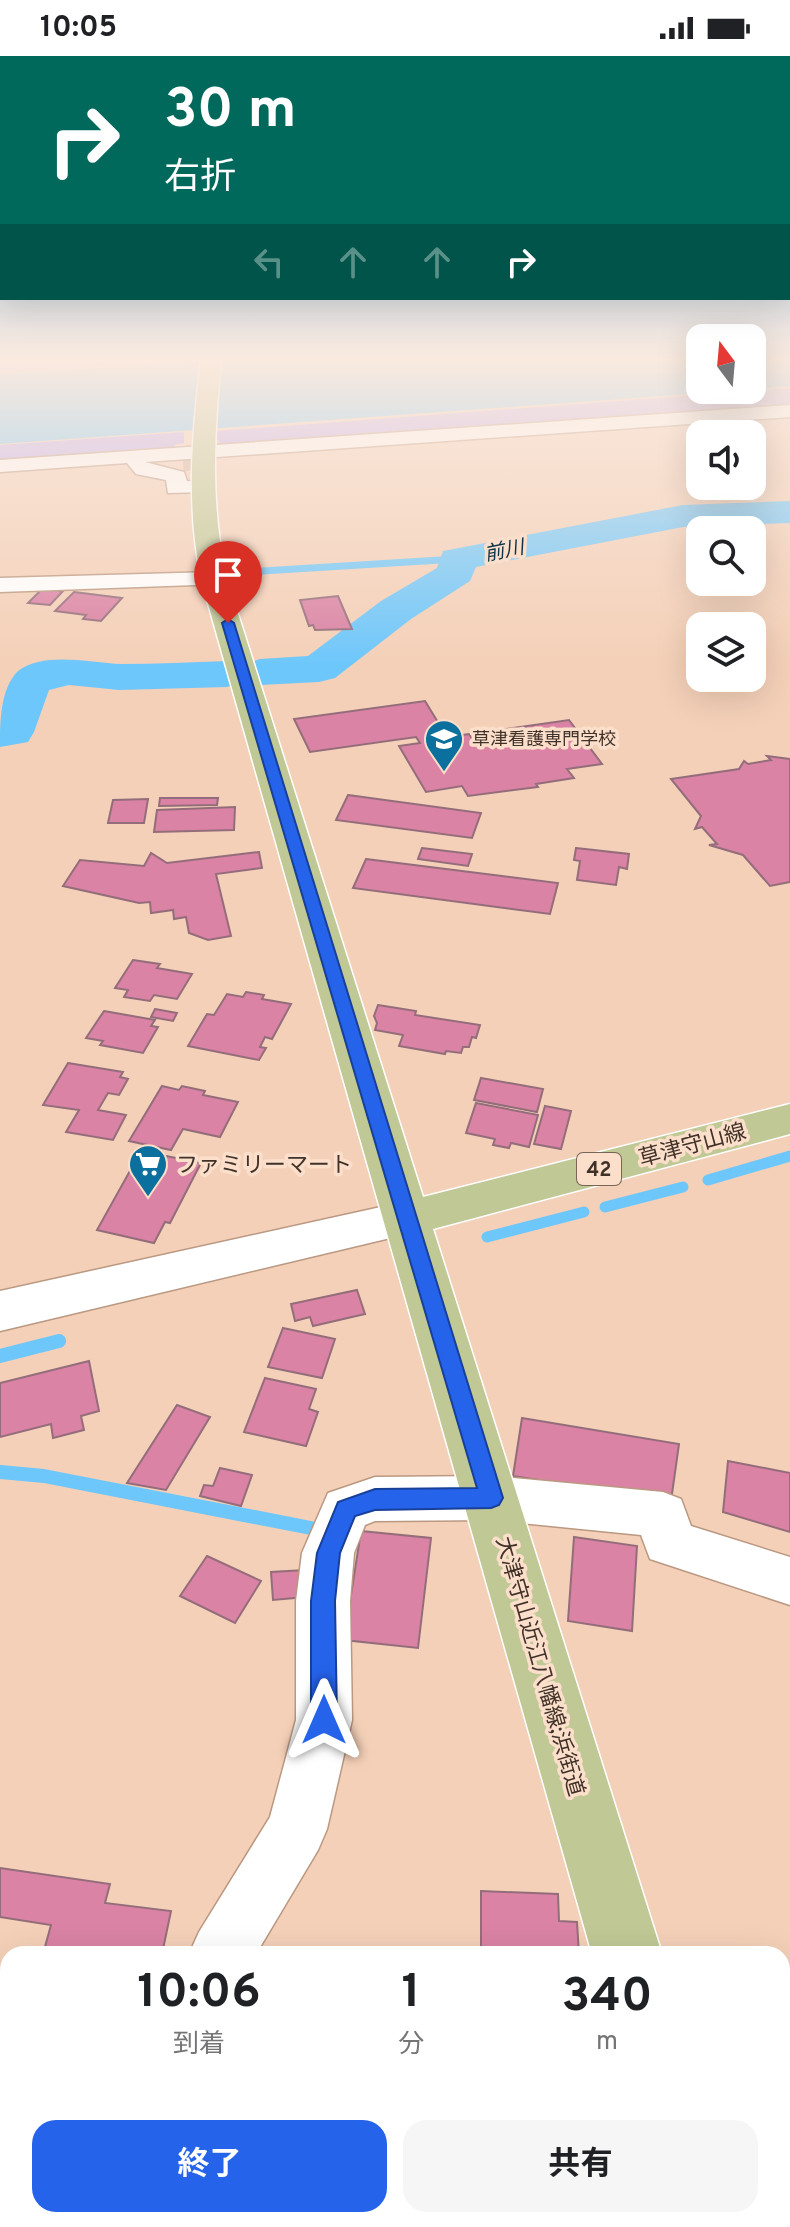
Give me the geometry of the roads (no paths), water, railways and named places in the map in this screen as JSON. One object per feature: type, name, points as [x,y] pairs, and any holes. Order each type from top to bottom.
[{"type":"main road","name":"大津守山近江八幡線;浜街道","points":[[201,461],[204,538],[214,579],[625,1946]]},
{"type":"main road","name":"草津守山線","points":[[408,1218],[790,1119]]},
{"type":"street","points":[[0,466],[188,461]]},
{"type":"street","points":[[0,473],[196,461]]},
{"type":"street","points":[[136,465],[143,470],[177,476],[176,488],[201,461]]},
{"type":"street","points":[[0,585],[214,579]]},
{"type":"street","points":[[0,1311],[408,1218]]},
{"type":"street","points":[[226,1946],[297,1829],[324,1720],[323,1601],[328,1553],[346,1509],[375,1499],[491,1498],[663,1515],[668,1543],[790,1581]]},
{"type":"waterway","name":"前川","points":[[260,672],[319,669],[396,610],[456,573],[457,559],[683,516],[790,512]]},
{"type":"waterway","points":[[230,573],[457,559]]},
{"type":"waterway","name":"前川","points":[[0,733],[11,732],[27,689],[33,681],[44,676],[69,672],[119,677],[227,674]]},
{"type":"waterway","points":[[708,1180],[790,1156]]},
{"type":"waterway","points":[[605,1207],[683,1187]]},
{"type":"waterway","points":[[487,1237],[584,1212]]},
{"type":"waterway","points":[[0,1356],[59,1341]]},
{"type":"waterway","points":[[0,1472],[44,1476],[316,1529]]},
{"type":"place","name":"草津看護専門学校","points":[[444,773]]},
{"type":"place","name":"ファミリーマート","points":[[148,1198]]}]
